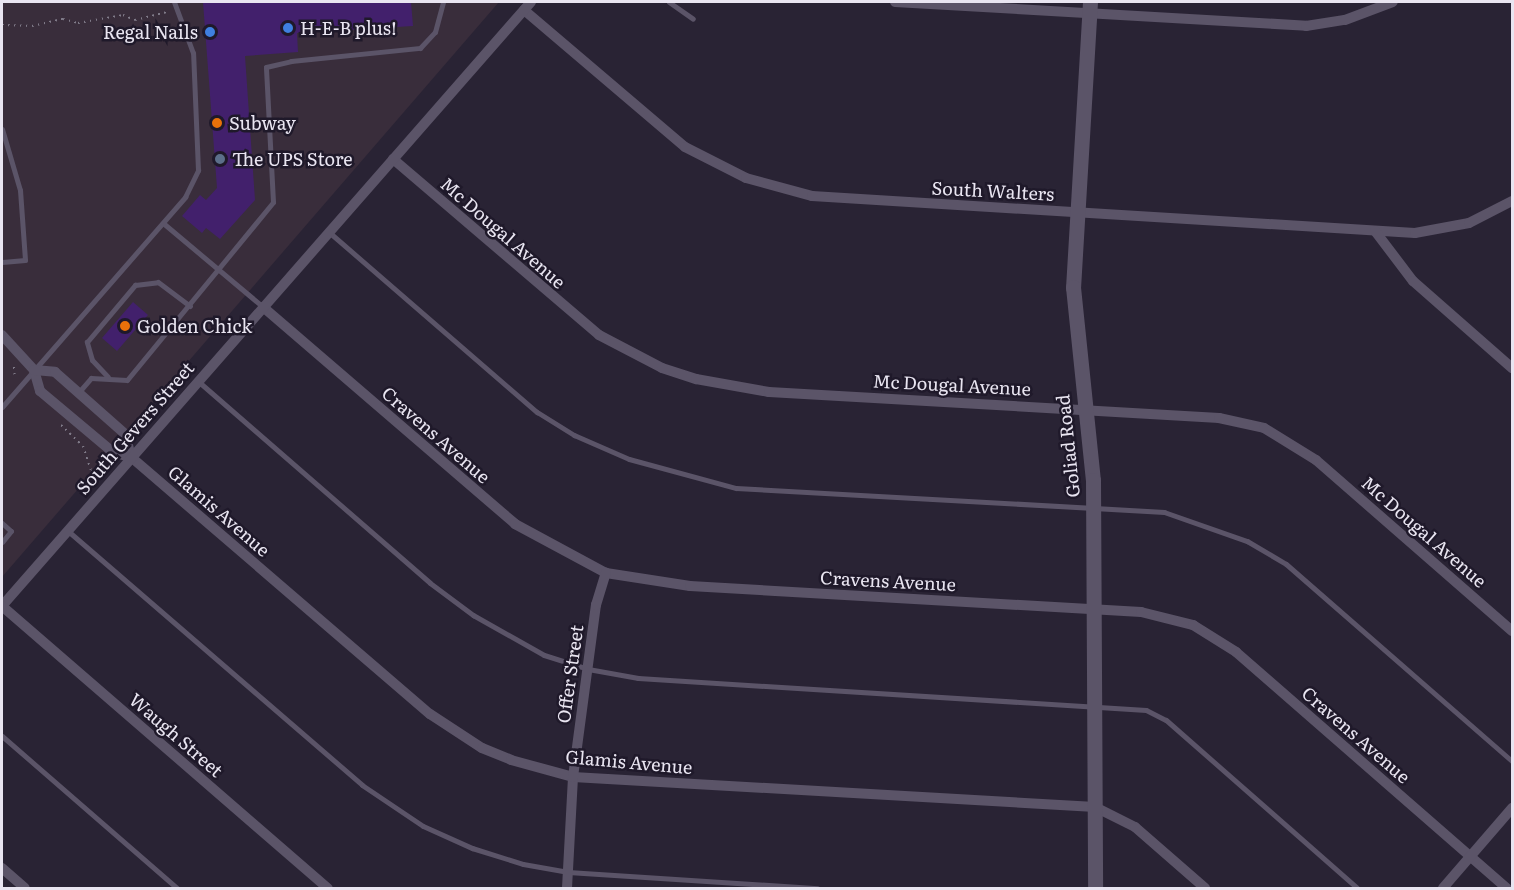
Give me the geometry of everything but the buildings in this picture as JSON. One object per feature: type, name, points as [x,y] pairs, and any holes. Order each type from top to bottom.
[{"type":"main road","name":"Goliad Road","points":[[1090,8],[1077,212],[1074,307],[1094,510],[1095,888]]},
{"type":"street","points":[[895,2],[1090,8],[1306,26],[1353,18],[1393,2]]},
{"type":"street","name":"South Gevers Street","points":[[2,606],[528,6]]},
{"type":"street","name":"South Walters","points":[[528,6],[658,127],[695,153],[746,178],[812,196],[846,200],[1304,224],[1414,233],[1451,228],[1486,216],[1512,201]]},
{"type":"street","name":"Mc Dougal Avenue","points":[[393,159],[570,314],[599,335],[662,368],[722,386],[769,392],[1234,420],[1278,434],[1316,460],[1512,631]]},
{"type":"street","points":[[1375,231],[1413,281],[1512,368]]},
{"type":"street","name":"Cravens Avenue","points":[[263,307],[515,524],[606,573],[690,585],[1157,614],[1193,625],[1217,638],[1507,888]]},
{"type":"street","points":[[2,334],[34,370],[40,391],[114,453],[131,457],[125,434],[55,372],[34,370]]},
{"type":"street","name":"Glamis Avenue","points":[[131,457],[430,714],[482,748],[511,760],[573,777],[1095,807],[1135,827],[1205,888]]},
{"type":"street","name":"Offer Street","points":[[567,888],[573,777],[596,605],[606,573]]},
{"type":"street","name":"Waugh Street","points":[[2,606],[328,888]]},
{"type":"street","points":[[1443,888],[1512,808]]},
{"type":"street","points":[[2,868],[25,888]]},
{"type":"lane","points":[[2,407],[185,197],[198,170],[193,53],[174,2]]},
{"type":"lane","points":[[78,393],[91,378],[108,377],[128,380],[190,306],[216,268],[273,202],[266,67],[291,61],[420,48],[435,32],[443,2]]},
{"type":"lane","points":[[669,2],[693,20]]},
{"type":"lane","points":[[2,129],[20,190],[25,260],[2,262]]},
{"type":"lane","points":[[2,154],[9,153]]},
{"type":"lane","points":[[163,223],[263,307]]},
{"type":"lane","points":[[329,232],[537,412],[574,435],[629,459],[736,488],[1094,510],[1164,512],[1247,541],[1286,564],[1512,761]]},
{"type":"lane","points":[[108,377],[92,360],[87,342],[135,285],[158,282],[190,306]]},
{"type":"lane","points":[[198,380],[430,583],[472,615],[544,655],[588,669],[638,678],[1146,710],[1166,720],[1357,888]]},
{"type":"lane","points":[[2,523],[11,531],[2,542]]},
{"type":"lane","points":[[67,530],[384,802],[423,826],[472,848],[523,864],[568,872],[817,888]]},
{"type":"lane","points":[[2,736],[177,888]]},
{"type":"path","points":[[2,25],[18,28],[63,19],[78,24],[123,15],[135,20],[177,9]]},
{"type":"shaded area","points":[[2,2],[499,2],[2,577]]},
{"type":"place","name":"H-E-B plus!","points":[[288,28]]},
{"type":"place","name":"Regal Nails","points":[[210,32]]},
{"type":"place","name":"Subway","points":[[217,123]]},
{"type":"place","name":"The UPS Store","points":[[220,159]]},
{"type":"place","name":"Golden Chick","points":[[125,326]]}]
